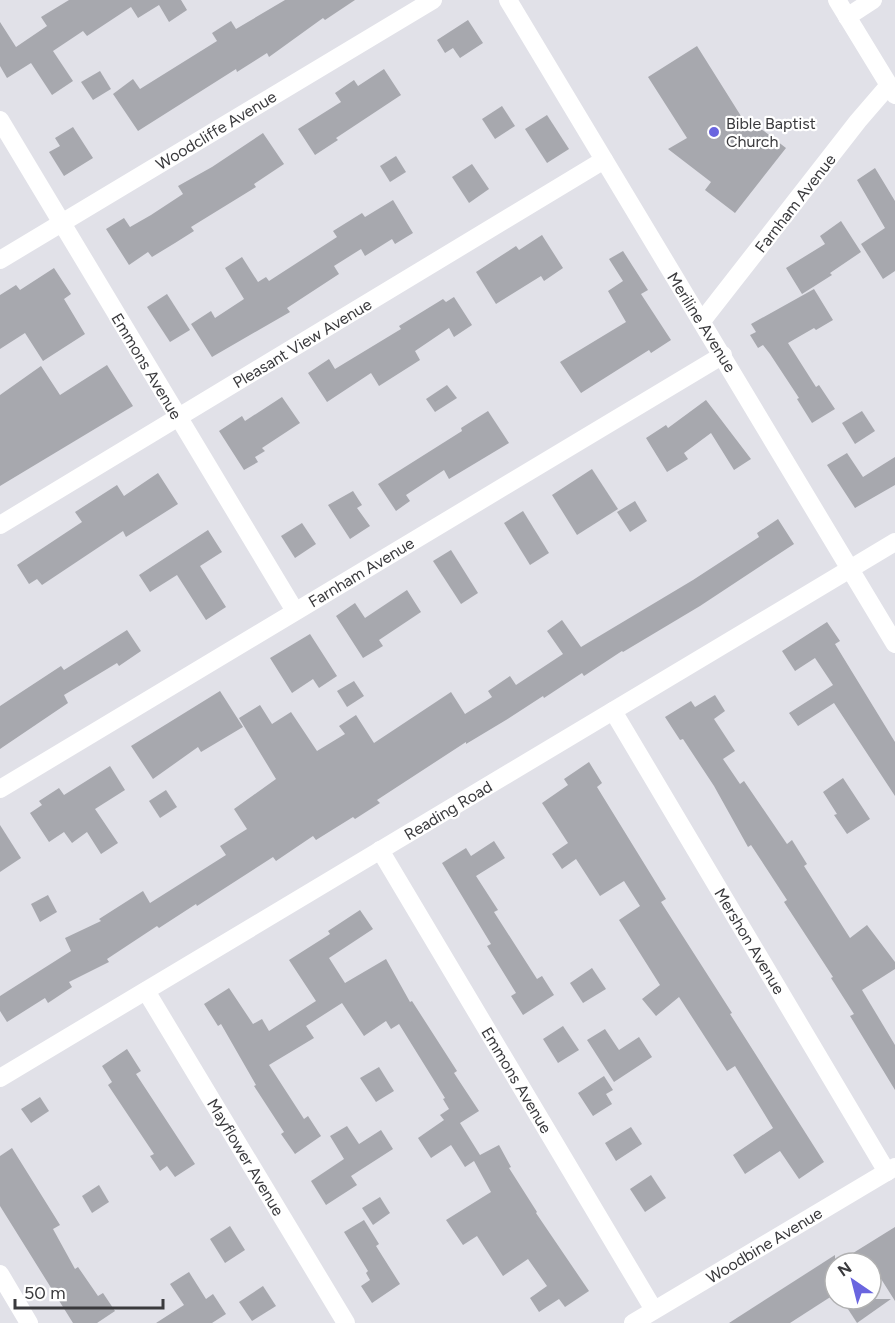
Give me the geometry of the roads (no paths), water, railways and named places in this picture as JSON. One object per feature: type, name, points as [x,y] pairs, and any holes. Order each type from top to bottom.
[{"type":"street","name":"Woodcliffe Avenue","points":[[0,261],[433,0]]},
{"type":"street","name":"Meriline Avenue","points":[[508,0],[895,644]]},
{"type":"street","points":[[837,0],[892,90]]},
{"type":"street","points":[[847,17],[873,0]]},
{"type":"street","name":"Farnham Avenue","points":[[702,321],[858,121],[892,90]]},
{"type":"street","name":"Emmons Avenue","points":[[0,120],[295,611]]},
{"type":"street","name":"Pleasant View Avenue","points":[[0,525],[604,160]]},
{"type":"street","name":"Farnham Avenue","points":[[0,789],[723,355]]},
{"type":"street","name":"Reading Road","points":[[0,1078],[895,542]]},
{"type":"street","name":"Mershon Avenue","points":[[613,711],[891,1170]]},
{"type":"street","name":"Emmons Avenue","points":[[380,850],[654,1310]]},
{"type":"street","name":"Mayflower Avenue","points":[[146,991],[345,1323]]},
{"type":"street","name":"Woodbine Avenue","points":[[633,1323],[891,1170]]},
{"type":"street","points":[[0,1274],[29,1323]]},
{"type":"place","name":"Bible Baptist Church","points":[[714,132]]}]
